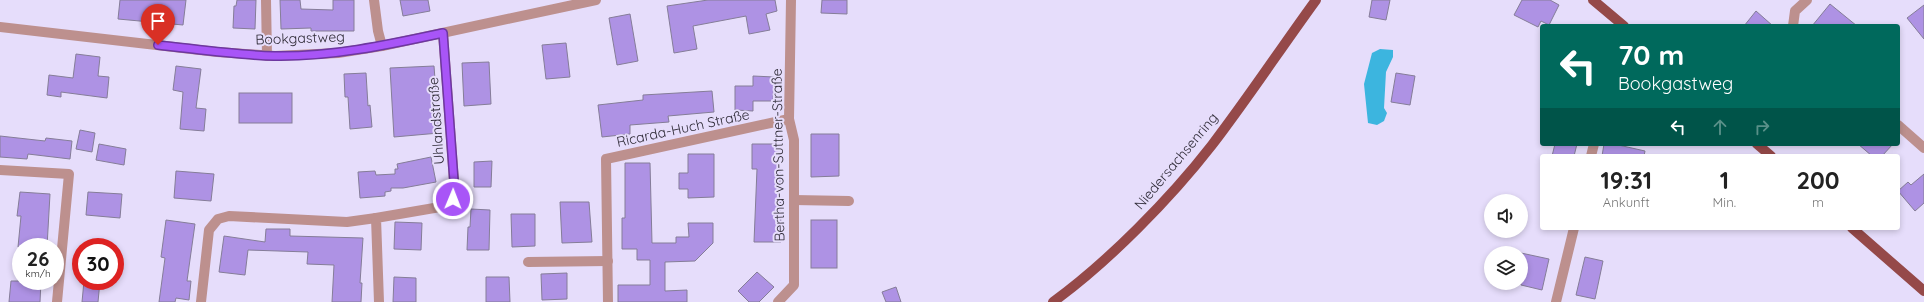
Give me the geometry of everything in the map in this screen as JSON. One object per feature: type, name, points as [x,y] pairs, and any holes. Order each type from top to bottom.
[{"type":"main road","name":"Niedersachsenring","points":[[1053,302],[1112,252],[1171,193],[1211,146],[1316,0]]},
{"type":"main road","points":[[1593,0],[1622,24]]},
{"type":"main road","points":[[1759,146],[1769,154]]},
{"type":"main road","points":[[1854,230],[1924,291]]},
{"type":"street","points":[[266,0],[267,56]]},
{"type":"street","points":[[374,0],[378,31],[382,46]]},
{"type":"street","name":"Bookgastweg","points":[[0,26],[217,52],[267,56],[338,53],[382,46],[596,0]]},
{"type":"street","name":"Bertha-von-Suttner-Straße","points":[[778,302],[794,285],[794,140],[789,119],[791,0]]},
{"type":"street","points":[[1793,24],[1794,11],[1807,0]]},
{"type":"street","name":"Uhlandstraße","points":[[201,302],[209,230],[218,219],[229,216],[347,222],[440,207],[453,199],[454,181],[443,33]]},
{"type":"street","name":"Ricarda-Huch Straße","points":[[608,302],[606,159],[789,119]]},
{"type":"street","points":[[1900,127],[1924,148]]},
{"type":"street","points":[[0,170],[70,174],[57,302]]},
{"type":"street","points":[[794,200],[849,201]]},
{"type":"street","points":[[376,218],[379,302]]},
{"type":"street","points":[[1556,302],[1574,230]]},
{"type":"street","points":[[528,262],[608,261]]},
{"type":"water","points":[[1380,49],[1393,50],[1393,57],[1386,72],[1384,108],[1387,113],[1384,121],[1377,125],[1368,123],[1364,84],[1372,53]]},
{"type":"building","points":[[120,0],[186,0],[183,25],[118,19]]},
{"type":"building","points":[[237,0],[256,0],[255,29],[233,28],[234,6],[236,6]]},
{"type":"building","points":[[280,0],[300,0],[301,9],[333,10],[333,0],[354,0],[354,31],[311,31],[311,28],[281,29]]},
{"type":"building","points":[[400,0],[428,0],[430,11],[403,16]]},
{"type":"building","points":[[708,0],[775,0],[777,11],[766,14],[770,30],[749,34],[746,16],[693,26],[697,49],[674,53],[667,6]]},
{"type":"building","points":[[822,0],[847,0],[847,14],[821,13]]},
{"type":"building","points":[[1372,0],[1390,0],[1386,20],[1369,17]]},
{"type":"building","points":[[1522,0],[1550,0],[1559,5],[1550,24],[1541,21],[1538,27],[1514,15]]},
{"type":"building","points":[[1830,4],[1855,24],[1814,24]]},
{"type":"building","points":[[1924,5],[1924,39],[1907,18]]},
{"type":"building","points":[[1756,11],[1771,24],[1746,24]]},
{"type":"building","points":[[630,14],[638,61],[617,65],[609,18]]},
{"type":"building","points":[[566,43],[570,77],[546,79],[542,45]]},
{"type":"building","points":[[76,54],[100,57],[98,76],[109,77],[107,98],[61,92],[61,97],[47,95],[49,75],[73,78]]},
{"type":"building","points":[[489,62],[491,104],[464,106],[462,63]]},
{"type":"building","points":[[176,66],[201,69],[196,108],[206,109],[204,131],[180,129],[183,92],[173,90]]},
{"type":"building","points":[[434,66],[439,133],[394,137],[390,68]]},
{"type":"building","points":[[366,73],[368,106],[370,105],[372,127],[350,129],[348,97],[345,97],[344,74]]},
{"type":"building","points":[[1396,73],[1415,76],[1410,105],[1391,102]]},
{"type":"building","points":[[753,76],[774,77],[773,101],[753,101],[753,111],[735,110],[735,86],[753,86]]},
{"type":"building","points":[[712,91],[714,112],[668,116],[669,122],[630,125],[630,134],[602,137],[598,105],[643,100],[643,95]]},
{"type":"building","points":[[239,93],[292,93],[292,123],[239,123]]},
{"type":"building","points":[[80,130],[95,133],[92,152],[76,149]]},
{"type":"building","points":[[811,134],[839,134],[839,176],[811,177]]},
{"type":"building","points":[[0,136],[45,141],[46,138],[72,141],[70,159],[28,154],[27,159],[0,157]]},
{"type":"building","points":[[99,144],[126,149],[124,165],[96,160]]},
{"type":"building","points":[[752,144],[780,144],[781,242],[754,242],[757,169],[752,169]]},
{"type":"building","points":[[1554,146],[1576,146],[1574,154],[1552,154]]},
{"type":"building","points":[[1604,146],[1623,146],[1645,151],[1644,154],[1602,154]]},
{"type":"building","points":[[1860,146],[1891,146],[1884,154],[1870,154]]},
{"type":"building","points":[[688,154],[714,154],[714,197],[688,198],[688,189],[679,189],[679,173],[688,173]]},
{"type":"building","points":[[431,157],[436,182],[403,188],[391,188],[391,191],[385,192],[385,196],[360,198],[358,172],[375,171],[376,175],[395,174],[395,169],[398,169],[397,164]]},
{"type":"building","points":[[492,161],[491,187],[474,187],[474,162]]},
{"type":"building","points":[[625,163],[650,163],[652,243],[676,243],[676,237],[689,237],[688,223],[713,223],[713,243],[695,261],[665,262],[665,291],[687,290],[687,302],[618,302],[618,285],[650,285],[650,260],[637,260],[637,249],[622,249],[622,218],[625,218]]},
{"type":"building","points":[[176,171],[214,174],[211,201],[174,198]]},
{"type":"building","points":[[1924,174],[1924,203],[1915,211],[1900,193],[1900,189],[1908,182],[1911,185]]},
{"type":"building","points":[[20,192],[50,194],[48,238],[19,238],[21,216],[17,216]]},
{"type":"building","points":[[88,192],[122,194],[120,218],[86,215]]},
{"type":"building","points":[[560,202],[589,202],[592,242],[562,243]]},
{"type":"building","points":[[471,209],[490,210],[489,250],[467,250],[468,227],[470,227]]},
{"type":"building","points":[[511,214],[535,214],[535,246],[512,247]]},
{"type":"building","points":[[166,220],[195,224],[187,281],[191,281],[189,300],[176,298],[175,302],[159,302],[165,258],[161,257]]},
{"type":"building","points":[[811,220],[837,220],[837,268],[811,268]]},
{"type":"building","points":[[395,222],[422,223],[421,250],[394,249]]},
{"type":"building","points":[[266,229],[290,229],[290,236],[363,238],[360,283],[362,283],[361,302],[332,302],[334,265],[307,264],[308,252],[248,250],[245,275],[219,272],[224,236],[265,242]]},
{"type":"building","points":[[1528,254],[1549,259],[1542,290],[1528,287]]},
{"type":"building","points":[[1585,257],[1603,261],[1595,299],[1576,295]]},
{"type":"building","points":[[757,272],[774,287],[759,302],[749,302],[738,291]]},
{"type":"building","points":[[567,273],[567,299],[542,300],[541,274]]},
{"type":"building","points":[[394,277],[416,278],[416,302],[393,302]]},
{"type":"building","points":[[486,277],[509,277],[510,302],[486,302]]},
{"type":"building","points":[[11,281],[12,290],[41,290],[40,302],[9,302]]},
{"type":"building","points":[[896,287],[901,302],[886,302],[882,292]]},
{"type":"building","points":[[83,290],[99,290],[98,302],[82,302]]},
{"type":"route","points":[[158,45],[217,52],[275,56],[338,53],[382,46],[443,33],[454,181],[453,199]]}]
